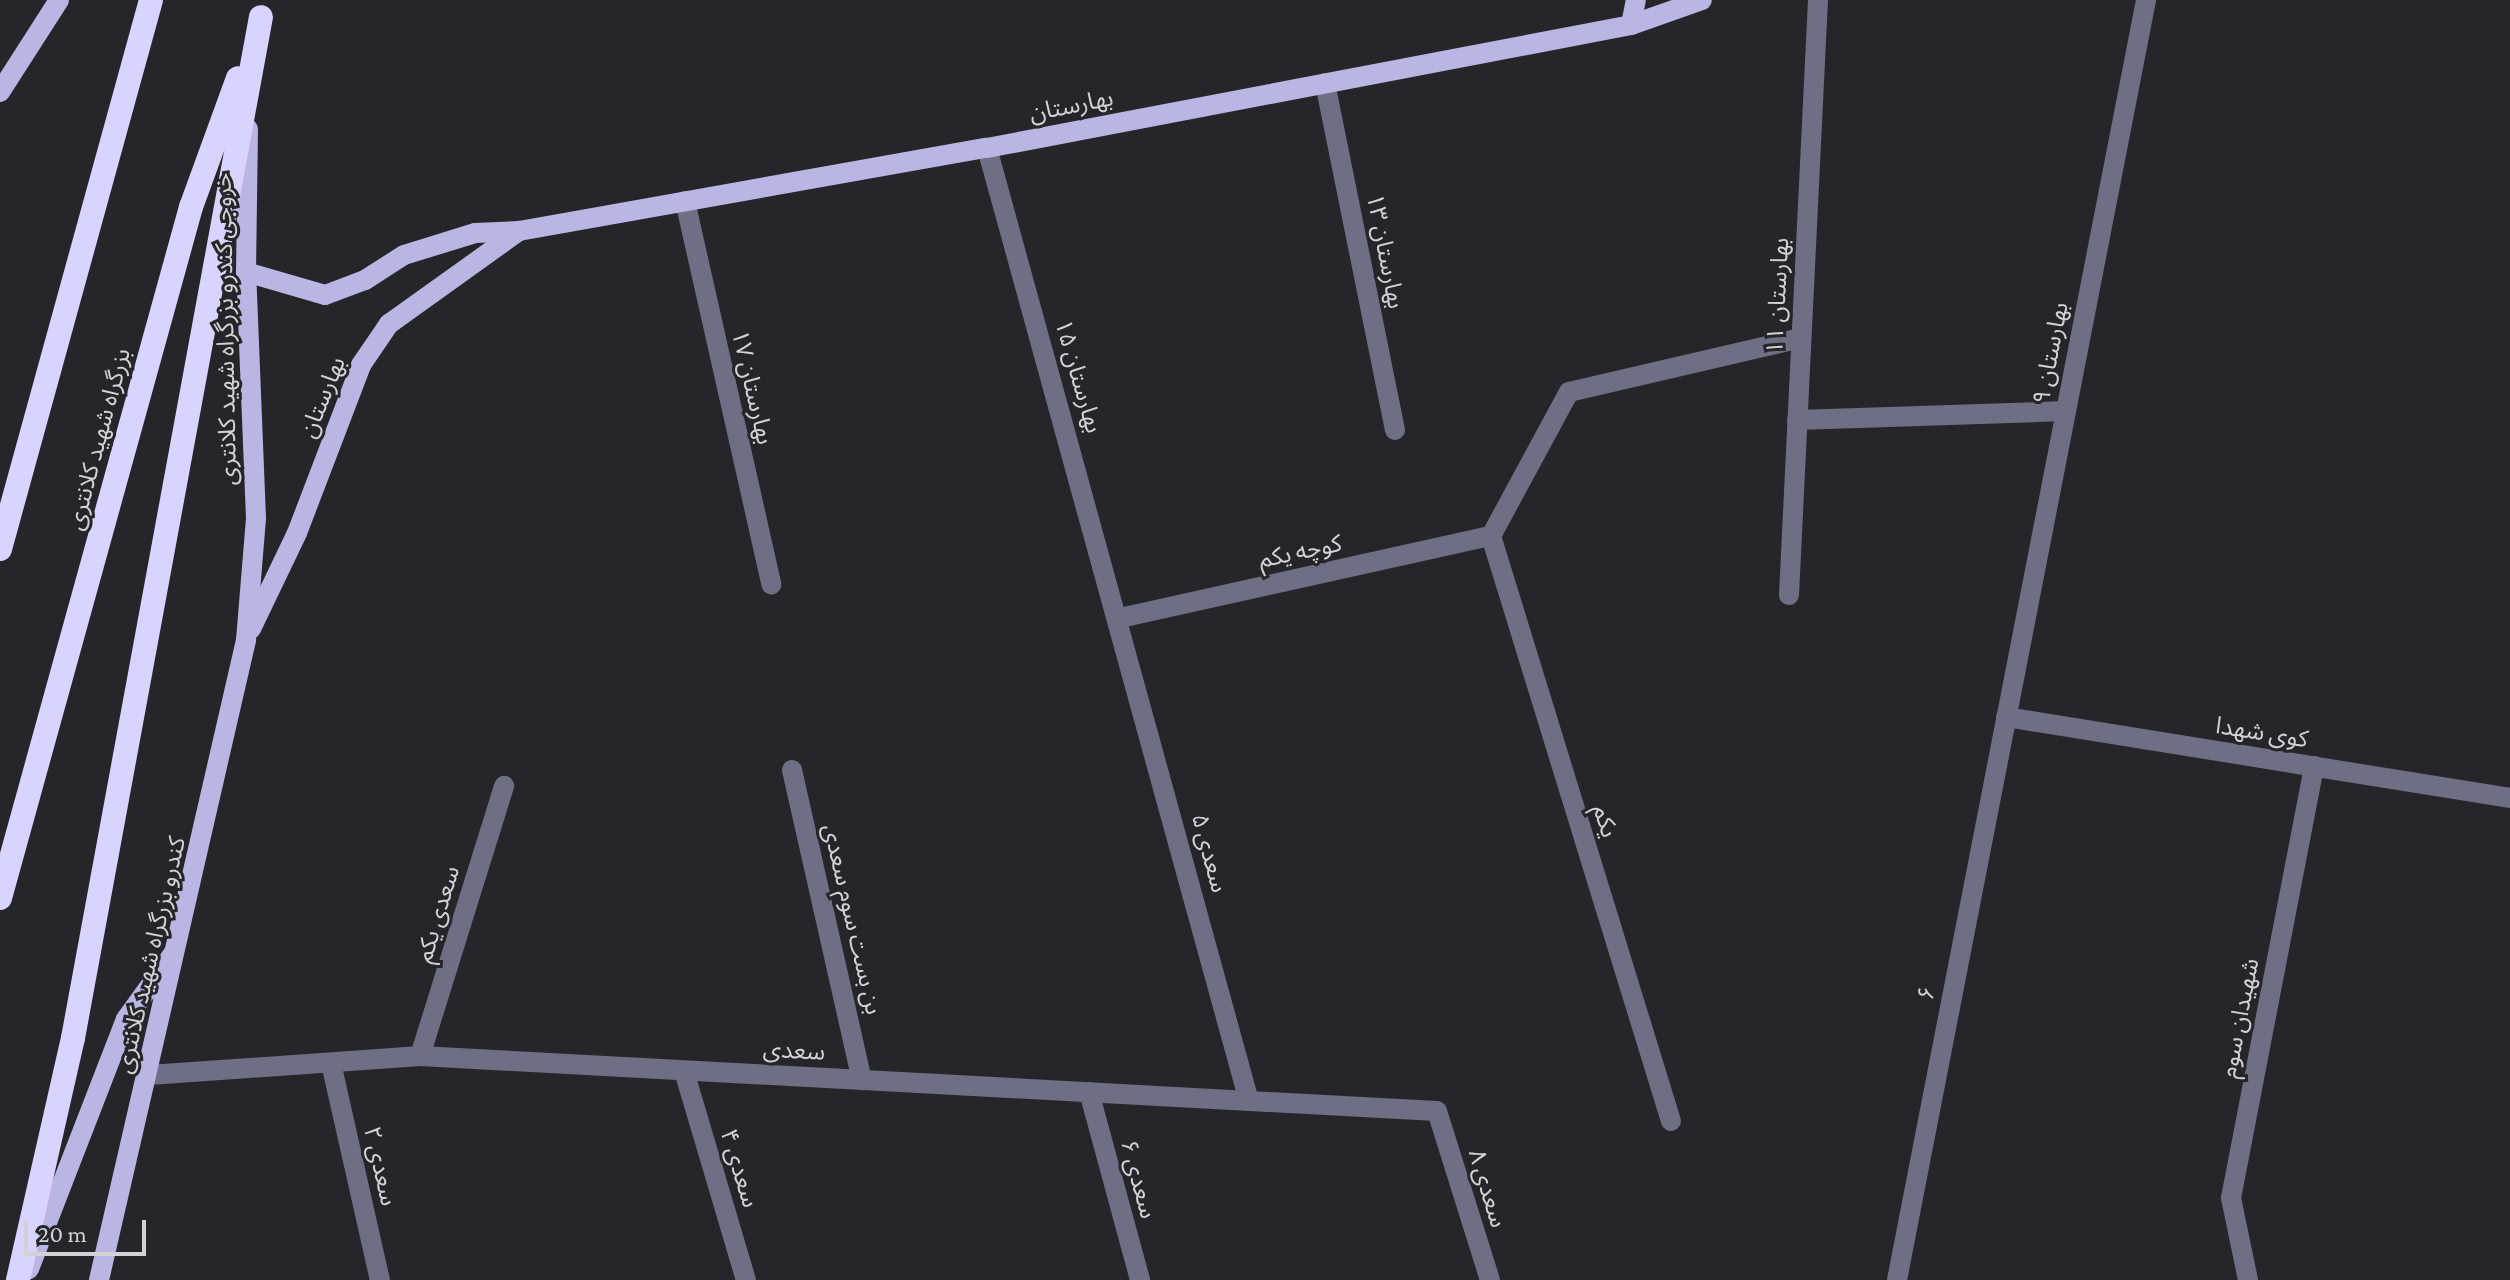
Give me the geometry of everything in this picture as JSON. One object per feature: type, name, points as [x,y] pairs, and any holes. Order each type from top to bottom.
[{"type":"highway","points":[[0,549],[151,0]]},
{"type":"highway","points":[[18,1280],[73,1038],[263,8]]},
{"type":"highway","name":"بزرگراه شهید کلانتری","points":[[0,898],[191,207],[263,8]]},
{"type":"main road","points":[[0,92],[59,0]]},
{"type":"main road","points":[[1631,25],[1636,0]]},
{"type":"main road","name":"بهارستان","points":[[246,272],[325,295],[365,280],[404,255],[475,233],[519,231],[987,148],[1631,25],[1702,0]]},
{"type":"main road","name":"خروجی کندرو بزرگراه شهید کلانتری","points":[[246,640],[256,518],[246,272],[248,123],[263,8]]},
{"type":"main road","name":"بهارستان","points":[[246,640],[297,533],[361,365],[389,324],[519,231]]},
{"type":"main road","name":"کندرو بزرگراه شهید کلانتری","points":[[99,1280],[180,945],[246,640]]},
{"type":"main road","points":[[25,1280],[126,1019],[180,945]]},
{"type":"street","name":"۱۱ بهارستان","points":[[1789,595],[1818,0]]},
{"type":"street","name":"۹ بهارستان","points":[[2006,717],[2146,0]]},
{"type":"street","name":"۱۳ بهارستان","points":[[1325,83],[1395,430]]},
{"type":"street","name":"۱۵ بهارستان","points":[[987,148],[1120,618]]},
{"type":"street","name":"۱۷ بهارستان","points":[[685,201],[771,584]]},
{"type":"street","points":[[1491,536],[1569,392],[1801,338]]},
{"type":"street","points":[[1797,420],[2065,411]]},
{"type":"street","name":"کوچه یکم","points":[[1120,618],[1491,536]]},
{"type":"street","name":"یکم","points":[[1491,536],[1671,1121]]},
{"type":"street","name":"سعدی ۵","points":[[1120,618],[1249,1101]]},
{"type":"street","name":"کوی شهدا","points":[[2006,717],[2510,798]]},
{"type":"street","name":"۶","points":[[1897,1280],[2006,717]]},
{"type":"street","name":"شهیدان سوم","points":[[2248,1280],[2231,1198],[2314,766]]},
{"type":"street","name":"بن بست سوم سعدی","points":[[792,770],[862,1080]]},
{"type":"street","name":"سعدی یکم","points":[[420,1056],[504,786]]},
{"type":"street","name":"سعدی","points":[[149,1075],[420,1056],[1437,1111]]},
{"type":"street","name":"سعدی ۲","points":[[331,1063],[380,1280]]},
{"type":"street","name":"سعدی ۴","points":[[684,1071],[746,1280]]},
{"type":"street","name":"سعدی ۶","points":[[1089,1092],[1140,1280]]},
{"type":"street","name":"سعدی ۸","points":[[1437,1111],[1490,1280]]}]
